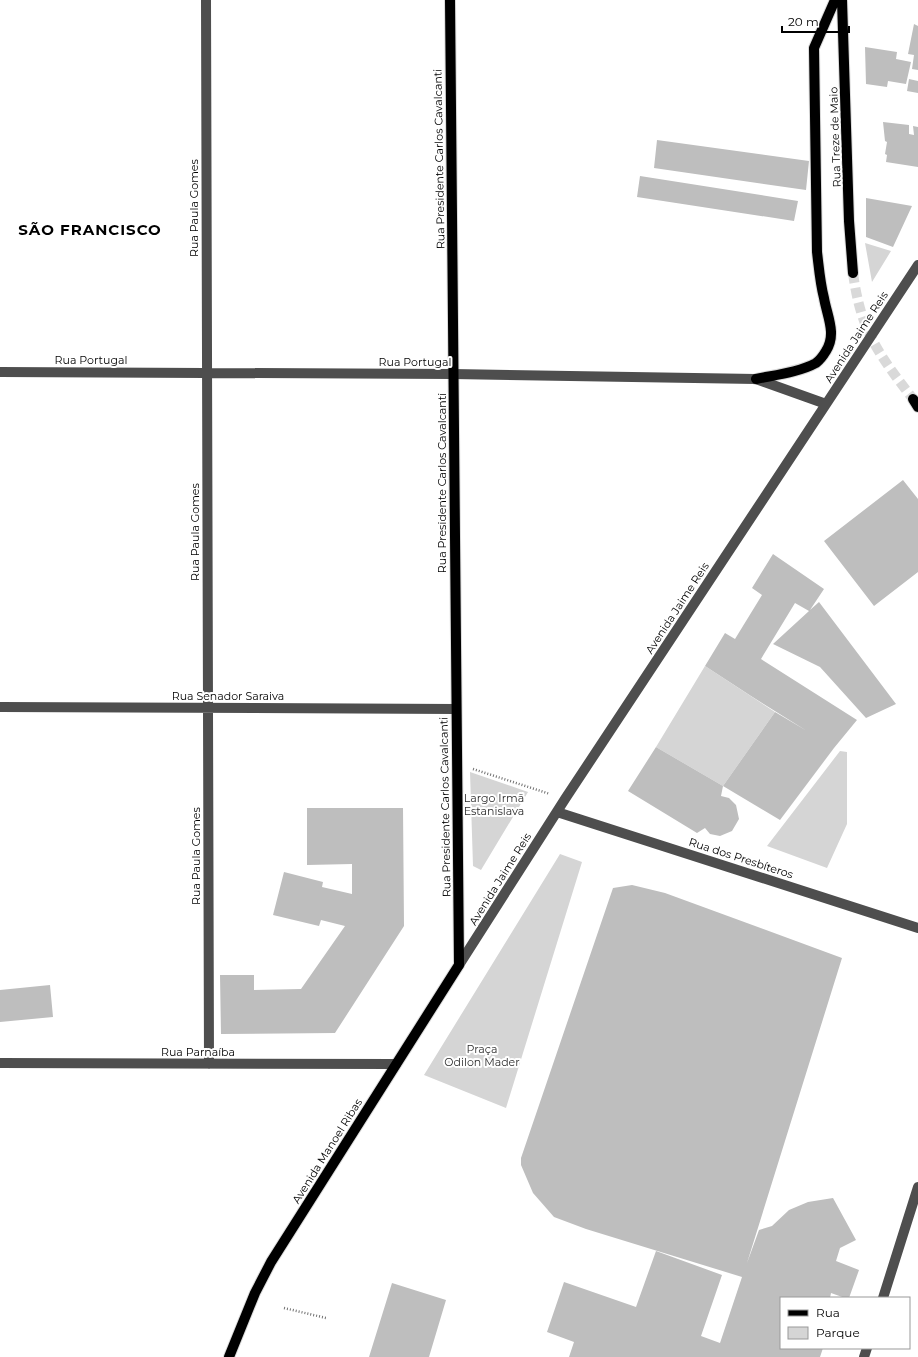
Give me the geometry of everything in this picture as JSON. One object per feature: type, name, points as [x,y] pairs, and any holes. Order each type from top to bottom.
[{"type":"main road","name":"Rua Presidente Carlos Cavalcanti","points":[[450,0],[459,965]]},
{"type":"main road","points":[[756,379],[806,367],[817,362],[829,346],[831,339],[831,324],[819,275],[814,48],[835,0]]},
{"type":"main road","name":"Rua Treze de Maio","points":[[842,0],[849,221],[853,272]]},
{"type":"main road","name":"Avenida Manoel Ribas","points":[[229,1357],[255,1293],[271,1262],[459,965]]},
{"type":"street","name":"Rua Paula Gomes","points":[[206,0],[209,1064]]},
{"type":"street","name":"Avenida Jaime Reis","points":[[459,965],[565,799],[918,265]]},
{"type":"street","name":"Rua Portugal","points":[[0,372],[453,374],[756,379],[826,404]]},
{"type":"street","name":"Rua Senador Saraiva","points":[[0,707],[456,709]]},
{"type":"street","name":"Rua dos Presbíteros","points":[[557,812],[918,928]]},
{"type":"street","name":"Rua Parnaíba","points":[[0,1063],[396,1064]]},
{"type":"street","points":[[883,1297],[918,1187]]},
{"type":"path","points":[[457,764],[565,799]]},
{"type":"path","points":[[284,1308],[326,1318]]},
{"type":"green space","points":[[865,243],[891,251],[872,282]]},
{"type":"green space","points":[[705,666],[775,712],[723,786],[656,747]]},
{"type":"green space","points":[[840,751],[847,752],[847,824],[827,868],[767,846]]},
{"type":"green space","name":"Largo Irmã Estanislava","points":[[470,772],[528,792],[481,870],[473,866]]},
{"type":"green space","name":"Praça Odilon Mader","points":[[560,854],[582,862],[506,1108],[424,1075]]},
{"type":"building","points":[[914,24],[918,26],[918,70],[912,69],[914,55],[908,54]]},
{"type":"building","points":[[865,47],[897,52],[896,59],[911,62],[906,84],[888,81],[887,87],[866,84]]},
{"type":"building","points":[[909,79],[918,81],[918,93],[907,91]]},
{"type":"building","points":[[883,122],[909,125],[909,134],[914,135],[913,126],[918,127],[918,167],[886,162],[887,155],[885,154],[887,142],[885,141]]},
{"type":"building","points":[[657,140],[809,161],[806,190],[654,168]]},
{"type":"building","points":[[640,176],[798,201],[794,221],[637,197]]},
{"type":"building","points":[[866,198],[912,206],[893,247],[866,237]]},
{"type":"building","points":[[903,480],[918,499],[918,572],[874,606],[824,541]]},
{"type":"building","points":[[773,554],[824,589],[810,610],[819,602],[896,704],[866,718],[820,667],[773,644],[809,611],[795,603],[761,659],[857,720],[780,820],[723,786],[775,712],[807,731],[705,666],[725,633],[735,639],[762,595],[752,588]]},
{"type":"building","points":[[656,747],[723,786],[721,796],[729,798],[736,805],[739,819],[732,831],[720,836],[710,834],[705,828],[697,833],[628,791]]},
{"type":"building","points":[[307,808],[403,808],[404,926],[335,1033],[221,1034],[220,975],[254,975],[254,990],[301,989],[345,926],[321,920],[319,926],[273,915],[284,872],[323,882],[322,887],[352,894],[352,864],[307,865]]},
{"type":"building","points":[[632,885],[665,893],[842,958],[747,1263],[759,1230],[772,1226],[789,1210],[808,1202],[833,1198],[856,1240],[840,1248],[836,1261],[859,1270],[849,1297],[842,1297],[831,1293],[830,1297],[780,1297],[780,1349],[823,1349],[820,1357],[569,1357],[574,1342],[547,1332],[564,1282],[636,1307],[656,1251],[722,1275],[701,1336],[720,1343],[742,1277],[586,1229],[554,1217],[533,1193],[521,1165],[521,1158],[613,888]]},
{"type":"building","points":[[50,985],[53,1017],[0,1022],[0,990]]},
{"type":"building","points":[[392,1283],[446,1300],[429,1357],[369,1357]]},
{"type":"tunnel","points":[[853,273],[858,301],[872,340],[913,399]]},
{"type":"district","name":"SÃO FRANCISCO","points":[[90,230]]}]
